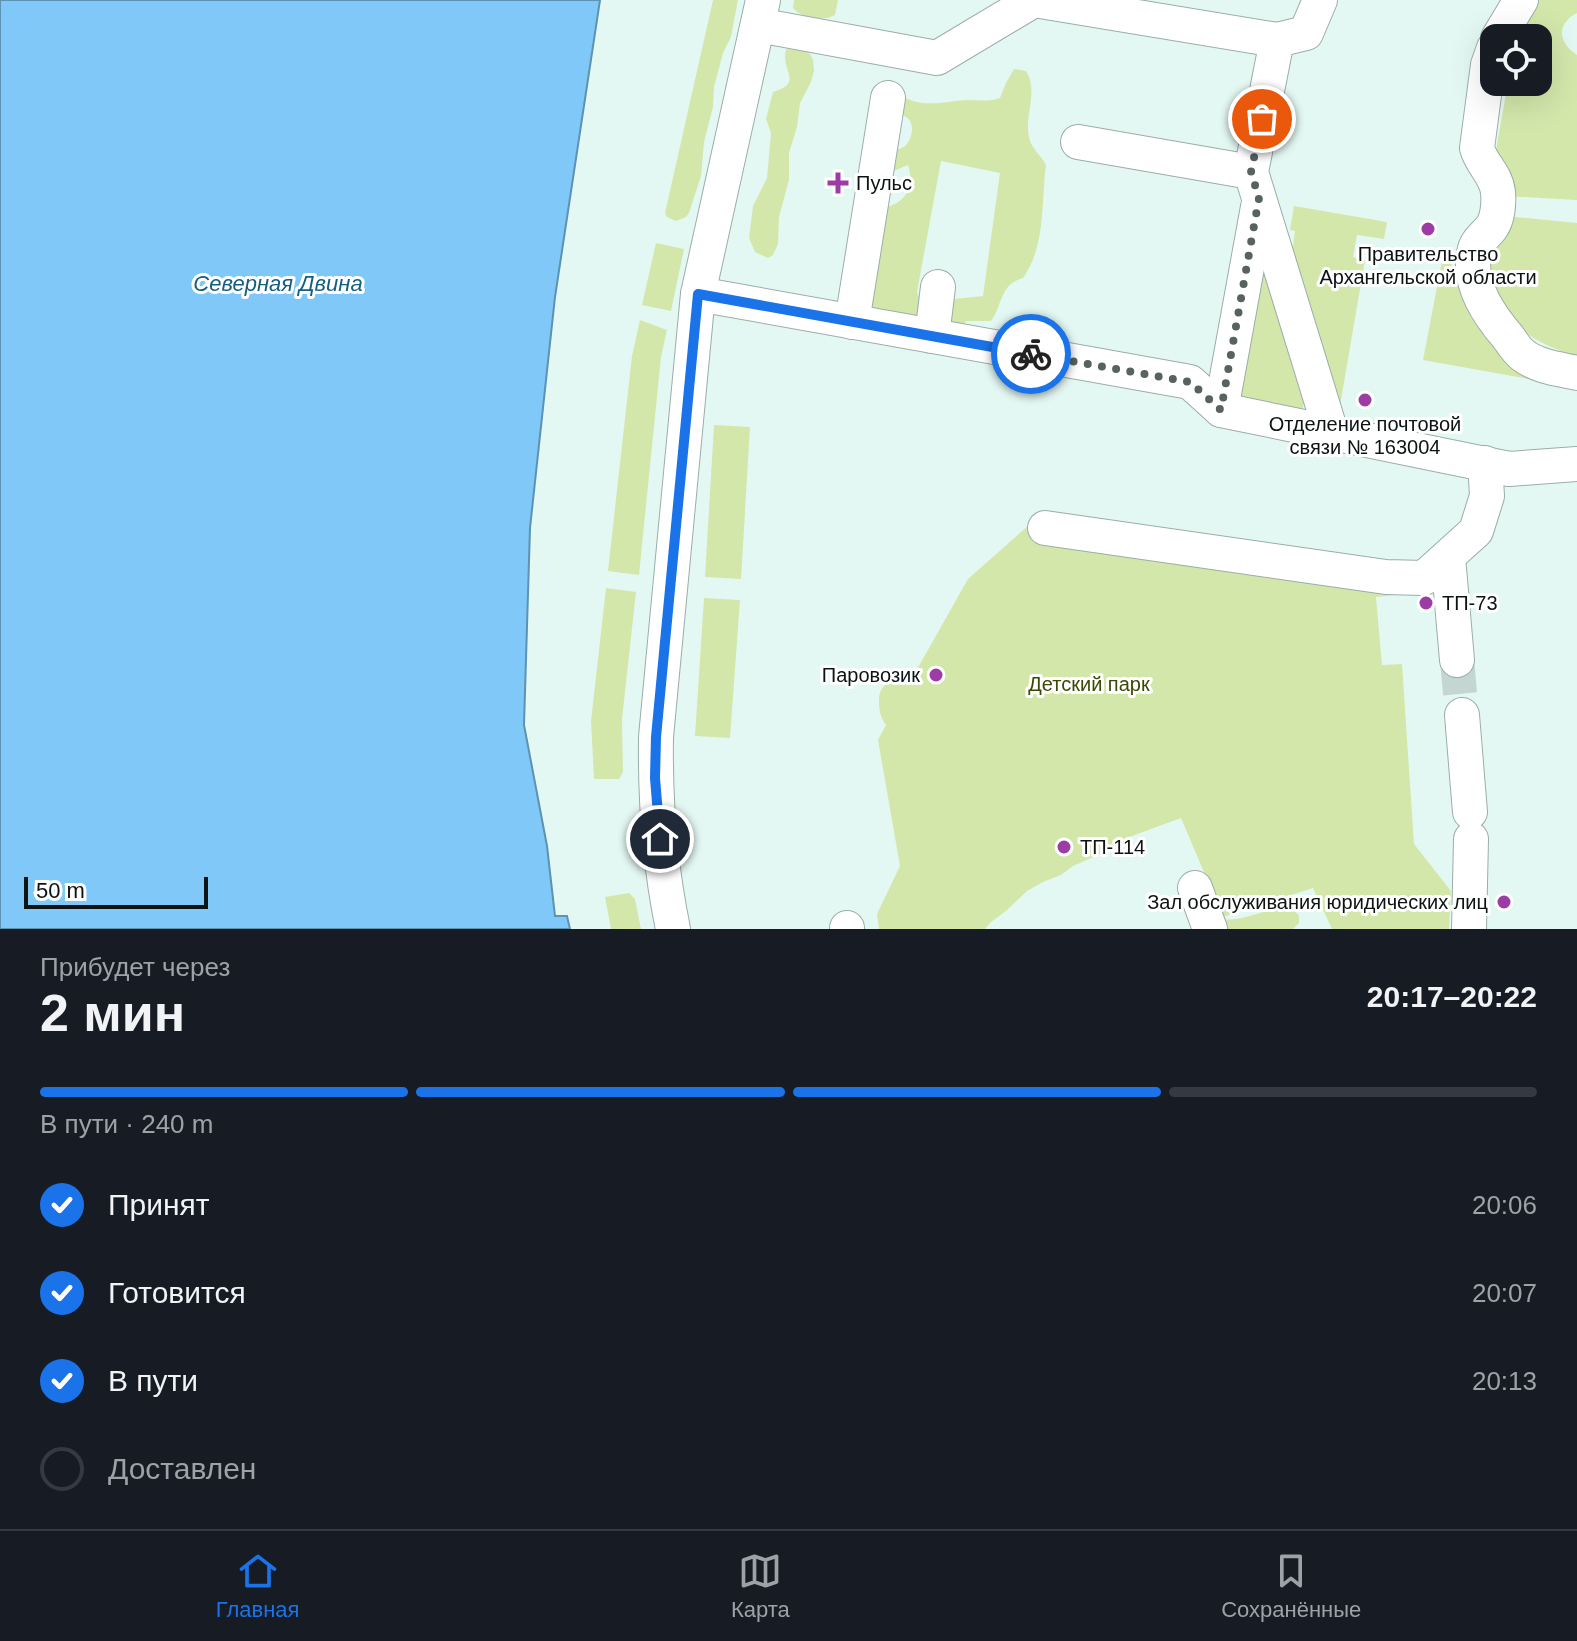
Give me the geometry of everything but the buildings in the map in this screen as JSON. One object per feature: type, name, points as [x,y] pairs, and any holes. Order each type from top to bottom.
[{"type":"street","points":[[673,929],[660,839],[655,778],[656,737],[698,294],[760,13],[937,58],[1034,0],[1277,40],[1306,33],[1320,0]]},
{"type":"street","points":[[1506,24],[1521,0]]},
{"type":"street","points":[[1221,410],[1277,40]]},
{"type":"street","points":[[1484,96],[1478,155],[1496,182],[1498,194],[1496,219],[1480,238],[1474,256],[1477,288],[1495,322],[1523,356],[1577,373]]},
{"type":"street","points":[[852,322],[888,98]]},
{"type":"street","points":[[1078,142],[1255,185]]},
{"type":"street","points":[[1255,185],[1331,432]]},
{"type":"street","points":[[932,336],[938,287]]},
{"type":"street","points":[[698,294],[1190,382],[1221,410],[1509,469],[1577,464]]},
{"type":"street","points":[[1045,528],[1386,577],[1424,578],[1476,531],[1487,496],[1485,463]]},
{"type":"street","points":[[1448,557],[1457,660]]},
{"type":"street","points":[[1462,715],[1471,825],[1469,929]]},
{"type":"street","points":[[1195,888],[1210,929]]},
{"type":"green space","points":[[713,0],[738,0],[731,37],[723,53],[714,87],[701,176],[689,213],[676,221],[665,213]]},
{"type":"green space","points":[[794,0],[838,0],[835,15],[819,18],[797,11],[793,8]]},
{"type":"green space","points":[[1532,0],[1577,0],[1577,13],[1565,23],[1562,34],[1566,45],[1577,55],[1577,200],[1506,196],[1495,156],[1506,96],[1552,96],[1552,24],[1522,24]]},
{"type":"green space","points":[[786,49],[804,50],[810,54],[814,71],[800,103],[789,153],[789,180],[779,217],[778,244],[768,258],[755,252],[749,238],[753,206],[767,178],[771,133],[766,119],[773,92],[790,80]]},
{"type":"green space","points":[[1014,69],[1026,71],[1030,79],[1029,137],[1046,165],[1039,238],[1030,266],[1023,278],[1005,290],[991,321],[966,321],[959,330],[953,330],[945,300],[983,296],[1000,173],[941,161],[917,292],[926,319],[874,315],[866,291],[887,207],[900,201],[910,186],[908,165],[889,173],[893,150],[905,146],[911,137],[912,127],[909,119],[900,115],[881,86],[891,80],[898,85],[903,96],[918,102],[992,100],[1000,98]]},
{"type":"green space","points":[[1294,206],[1387,222],[1384,239],[1357,235],[1353,257],[1365,260],[1337,423],[1287,245],[1293,246],[1295,231],[1290,230]]},
{"type":"green space","points":[[1505,216],[1577,223],[1577,357],[1530,336],[1515,323],[1501,303],[1483,264]]},
{"type":"green space","points":[[656,243],[684,249],[671,311],[642,305]]},
{"type":"green space","points":[[1263,259],[1306,393],[1302,412],[1234,400]]},
{"type":"green space","points":[[1442,261],[1451,262],[1462,297],[1481,329],[1505,357],[1534,380],[1423,360]]},
{"type":"green space","points":[[640,320],[667,330],[661,357],[639,575],[608,571],[632,356]]},
{"type":"green space","points":[[714,425],[750,427],[741,579],[705,577]]},
{"type":"green space","name":"Детский парк","points":[[1038,517],[1404,594],[1376,597],[1382,665],[1402,664],[1414,844],[1451,891],[1449,929],[1332,929],[1313,888],[1223,917],[1181,818],[1124,839],[1027,891],[985,929],[879,929],[877,914],[900,866],[878,740],[886,725],[880,710],[880,694],[890,682],[912,678],[968,579]]},
{"type":"green space","points":[[606,588],[636,592],[622,719],[623,772],[619,779],[594,779],[591,721]]},
{"type":"green space","points":[[704,598],[740,600],[730,738],[695,736]]},
{"type":"green space","points":[[629,893],[635,899],[641,929],[611,929],[605,897]]},
{"type":"green space","points":[[1293,910],[1299,915],[1299,923],[1293,929],[1208,929],[1222,919]]},
{"type":"water","name":"Северная Двина","points":[[0,0],[600,0],[555,297],[530,528],[524,725],[547,846],[555,916],[567,916],[570,929],[0,929]]},
{"type":"tunnel","points":[[1457,660],[1462,715]]},
{"type":"way so far","points":[[1031,354],[1190,382],[1221,410],[1259,198],[1251,172],[1262,119]]},
{"type":"place","name":"Пульс","points":[[838,183]]},
{"type":"place","name":"Правительство Архангельской области","points":[[1428,229]]},
{"type":"place","name":"Отделение почтовой связи № 163004","points":[[1365,400]]},
{"type":"place","name":"ТП-73","points":[[1426,603]]},
{"type":"place","name":"Паровозик","points":[[936,675]]},
{"type":"place","name":"ТП-114","points":[[1064,847]]},
{"type":"place","name":"Зал обслуживания юридических лиц","points":[[1504,902]]},
{"type":"route","points":[[660,839],[655,778],[656,737],[698,294],[1031,354]]}]
